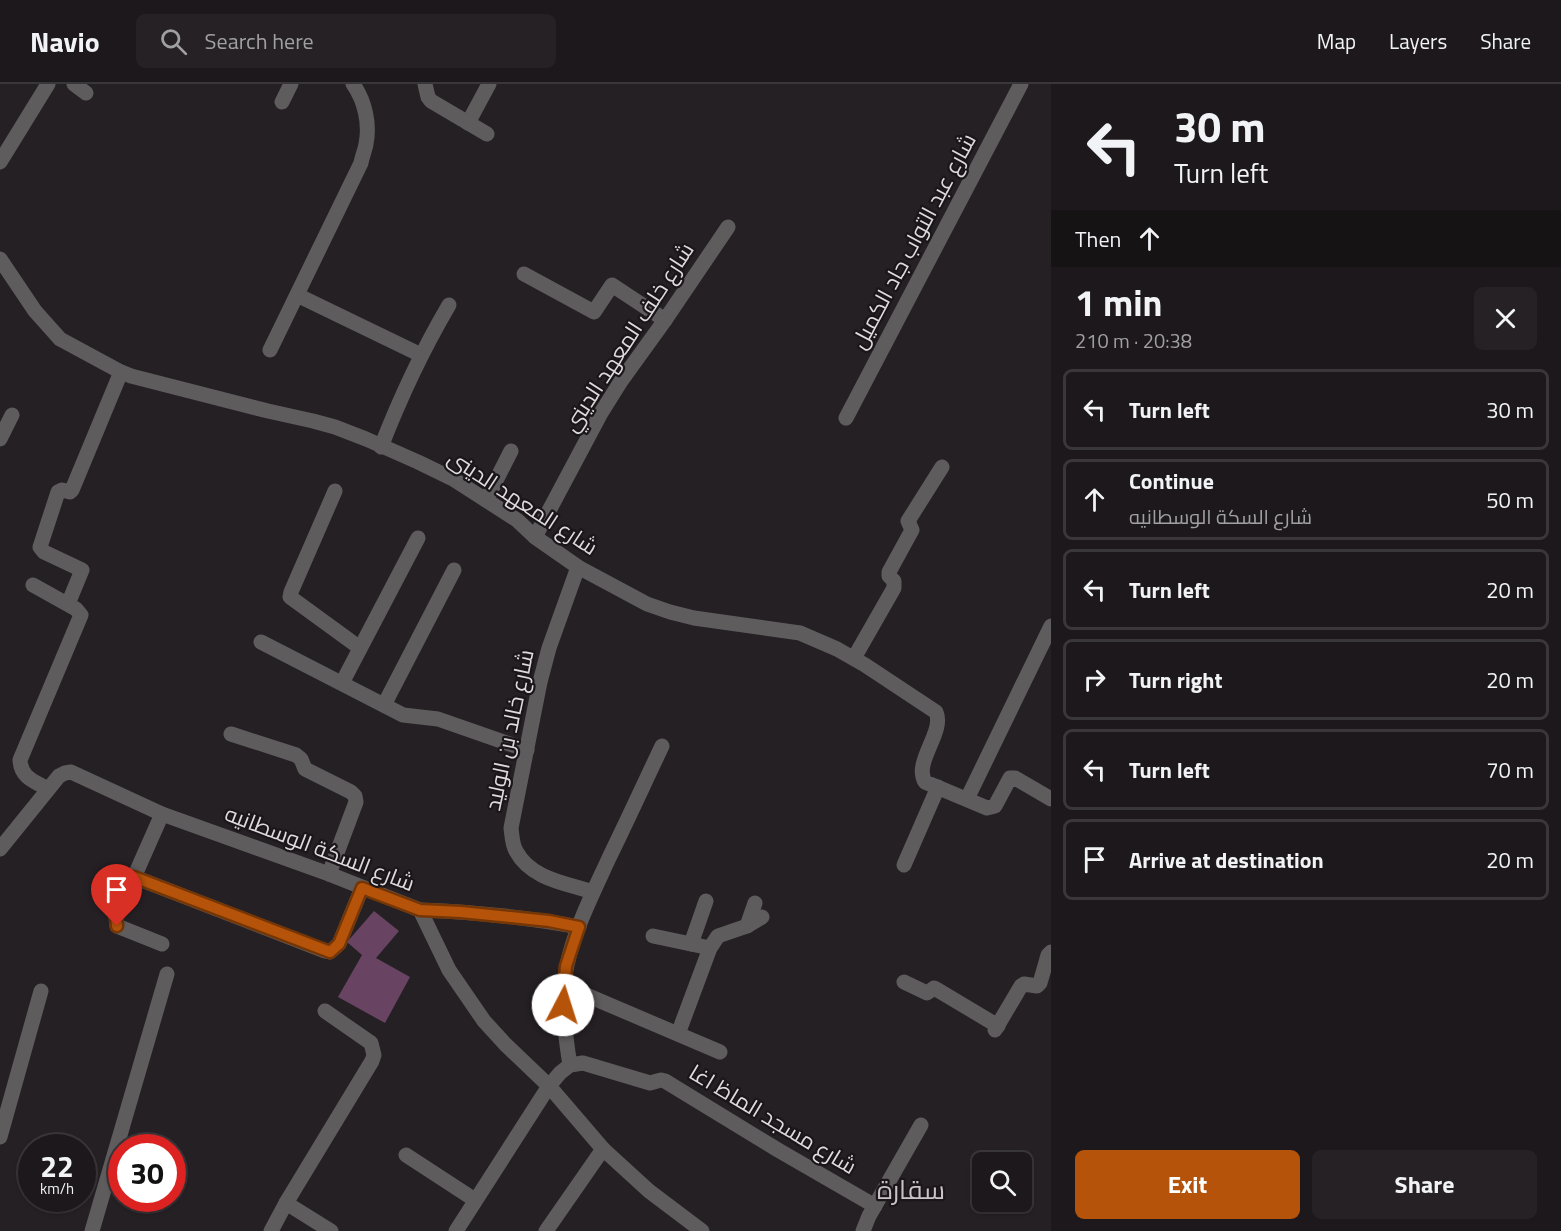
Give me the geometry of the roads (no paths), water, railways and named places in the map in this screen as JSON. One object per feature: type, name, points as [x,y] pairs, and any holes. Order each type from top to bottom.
[{"type":"street","points":[[0,162],[48,84]]},
{"type":"street","points":[[282,102],[291,84]]},
{"type":"street","points":[[270,350],[367,144],[364,105],[353,84]]},
{"type":"street","points":[[426,84],[431,101],[488,134]]},
{"type":"street","points":[[468,123],[489,84]]},
{"type":"street","name":"شارع عبد التواب جاد الكميل","points":[[846,418],[1021,84]]},
{"type":"street","name":"شارع خلف المعهد الديني","points":[[535,537],[601,413],[728,227]]},
{"type":"street","name":"شارع المعهد الدينى","points":[[0,259],[35,311],[60,339],[121,372],[345,431],[453,479],[517,520],[535,537],[578,567],[647,604],[694,618],[800,633],[854,658],[933,710],[937,715],[938,721],[922,772],[926,782],[938,786]]},
{"type":"street","points":[[524,274],[594,312],[612,285],[665,320]]},
{"type":"street","points":[[297,295],[421,355]]},
{"type":"street","points":[[381,447],[399,400],[449,305]]},
{"type":"street","points":[[68,604],[82,570],[44,552],[40,547],[58,492],[72,490],[121,372]]},
{"type":"street","points":[[0,439],[12,415]]},
{"type":"street","points":[[486,500],[511,451]]},
{"type":"street","points":[[854,658],[894,588],[894,581],[889,576],[889,572],[912,530],[908,521],[942,467]]},
{"type":"street","points":[[335,491],[290,597],[360,648]]},
{"type":"street","points":[[342,683],[418,538]]},
{"type":"street","name":"شارع خالد بن الوليد","points":[[578,567],[549,648],[540,682],[511,828],[515,849],[528,868],[548,878],[593,892]]},
{"type":"street","points":[[384,705],[454,570]]},
{"type":"street","points":[[33,585],[68,604],[81,615],[20,760],[25,775],[48,789]]},
{"type":"street","points":[[967,799],[1051,626]]},
{"type":"street","points":[[261,642],[404,715],[438,719],[527,750]]},
{"type":"street","points":[[231,734],[296,755],[301,759],[305,769],[355,796],[356,802],[329,874]]},
{"type":"street","points":[[456,1231],[549,1086],[570,1065],[563,1005],[566,966],[593,892],[662,746]]},
{"type":"street","name":"شارع السكة الوسطانيه","points":[[2,841],[59,776],[65,772],[71,772],[162,814],[329,874],[420,910],[449,970],[484,1021],[549,1086],[603,1149],[649,1191],[702,1231]]},
{"type":"street","points":[[904,865],[938,786],[987,808],[995,806],[1010,778],[1013,778],[1051,799]]},
{"type":"street","points":[[162,814],[116,918],[117,926],[162,944]]},
{"type":"street","points":[[134,877],[330,952],[339,944],[362,888]]},
{"type":"street","points":[[691,944],[706,901]]},
{"type":"street","points":[[747,926],[755,903]]},
{"type":"street","points":[[420,910],[506,916],[579,927]]},
{"type":"street","points":[[678,1034],[710,948],[718,936],[747,926],[762,917]]},
{"type":"street","points":[[653,936],[710,948]]},
{"type":"street","points":[[904,982],[927,993],[934,988],[997,1028],[1021,986],[1024,984],[1039,985],[1051,952]]},
{"type":"street","points":[[92,1231],[167,974]]},
{"type":"street","points":[[565,986],[720,1052]]},
{"type":"street","points":[[0,1137],[41,991]]},
{"type":"street","points":[[271,1231],[374,1055],[370,1043],[325,1011]]},
{"type":"street","name":"شارع مسجد الماظ اغا","points":[[570,1065],[583,1063],[650,1083],[665,1081],[875,1206]]},
{"type":"street","points":[[863,1231],[921,1125]]},
{"type":"street","points":[[546,1231],[603,1149]]},
{"type":"street","points":[[406,1155],[475,1200]]},
{"type":"street","points":[[286,1203],[331,1231]]},
{"type":"district","name":"سقارة","points":[[911,1189]]}]
